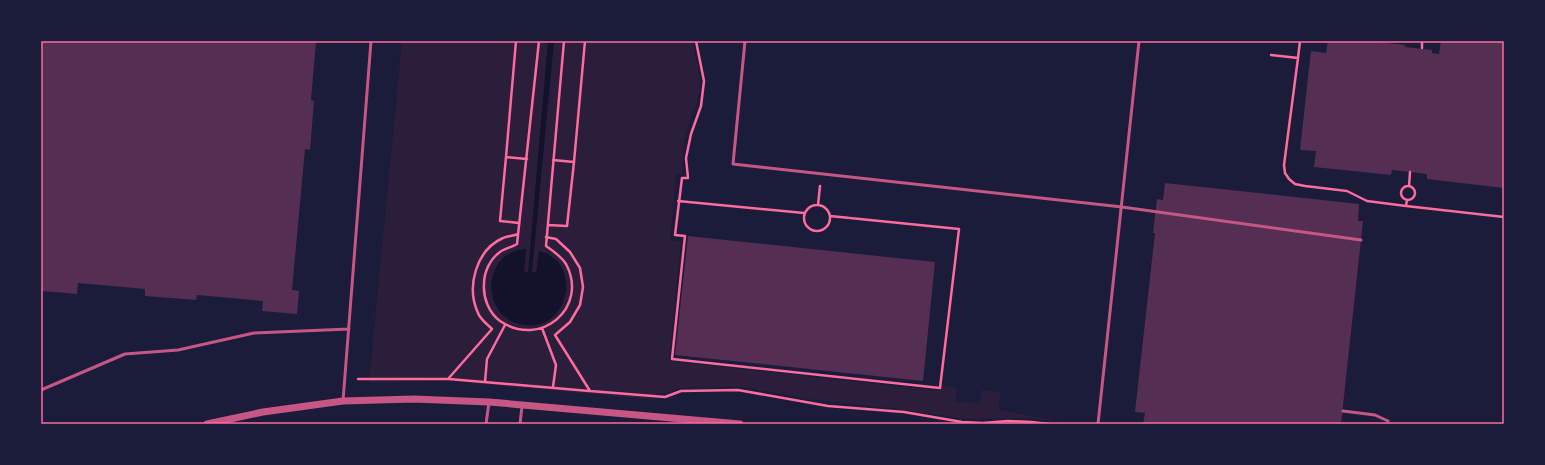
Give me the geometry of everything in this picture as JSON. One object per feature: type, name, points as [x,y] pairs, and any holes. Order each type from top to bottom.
[{"type":"street","points":[[207,424],[263,412],[343,401],[414,399],[489,402],[740,424]]},
{"type":"lane","points":[[343,401],[371,41]]},
{"type":"lane","points":[[745,41],[733,164],[1122,207],[1361,240]]},
{"type":"lane","points":[[1098,424],[1139,41]]},
{"type":"lane","points":[[41,390],[125,354],[178,350],[254,333],[349,329]]},
{"type":"lane","points":[[486,424],[489,402]]},
{"type":"lane","points":[[520,424],[522,405]]},
{"type":"lane","points":[[1343,412],[1376,415],[1388,421]]},
{"type":"path","points":[[516,41],[500,221],[519,223]]},
{"type":"path","points":[[539,41],[517,244],[500,252],[490,263],[484,277],[483,292],[488,306],[496,318],[505,325],[522,331],[537,330],[550,325],[561,316],[569,304],[572,291],[571,276],[565,263],[556,253],[546,246],[564,41]]},
{"type":"path","points":[[548,225],[567,226],[585,41]]},
{"type":"path","points":[[696,41],[704,81],[701,106],[691,134],[686,158],[688,178],[682,178],[678,201],[675,235],[685,236],[672,359],[940,388],[959,230],[830,216]]},
{"type":"path","points":[[1300,41],[1284,165],[1285,173],[1289,179],[1295,184],[1347,191],[1367,201],[1504,217]]},
{"type":"path","points":[[1422,41],[1422,48]]},
{"type":"path","points":[[1271,55],[1298,58]]},
{"type":"path","points":[[506,157],[527,159]]},
{"type":"path","points":[[553,160],[574,162]]},
{"type":"path","points":[[1409,186],[1410,172]]},
{"type":"path","points":[[818,205],[821,174]]},
{"type":"path","points":[[1407,200],[1412,198],[1414,194],[1414,190],[1409,186]]},
{"type":"path","points":[[1407,200],[1402,197],[1400,193],[1404,187],[1409,186]]},
{"type":"path","points":[[1406,206],[1407,200]]},
{"type":"path","points":[[678,201],[804,213]]},
{"type":"path","points":[[818,205],[826,209],[830,216],[826,228],[817,232],[813,231],[806,226],[804,222],[804,213],[810,207],[818,205]]},
{"type":"path","points":[[448,378],[492,329],[478,314],[473,297],[473,280],[479,263],[488,249],[503,238],[518,234]]},
{"type":"path","points":[[546,237],[556,239],[570,252],[580,268],[583,287],[580,305],[570,322],[555,335],[590,391]]},
{"type":"path","points":[[485,382],[487,359],[505,325]]},
{"type":"path","points":[[542,328],[556,365],[553,387]]},
{"type":"path","points":[[345,380],[372,378],[448,378],[665,397],[681,390],[738,390],[828,406],[904,412],[962,422],[982,423],[1008,421],[1049,424]]},
{"type":"shaded area","points":[[402,41],[693,41],[699,73],[700,90],[685,142],[683,174],[676,174],[670,240],[681,241],[669,361],[940,391],[941,386],[957,388],[955,402],[980,403],[982,390],[1000,392],[999,410],[1062,422],[1027,418],[967,419],[807,399],[743,387],[679,388],[667,393],[656,393],[655,400],[447,381],[369,382]]},
{"type":"shaded area","points":[[548,41],[554,41],[532,272],[536,272],[539,251],[553,257],[562,268],[566,280],[565,294],[561,307],[552,317],[540,324],[525,325],[510,320],[499,311],[493,299],[491,286],[494,273],[500,261],[511,253],[526,249],[524,272],[528,272]]},
{"type":"building","points":[[41,41],[316,41],[311,100],[314,101],[310,150],[305,149],[292,290],[299,291],[297,314],[262,311],[263,301],[197,295],[196,300],[145,296],[145,289],[78,283],[77,294],[42,291]]},
{"type":"building","points":[[1328,41],[1368,41],[1405,45],[1405,47],[1432,50],[1432,53],[1439,54],[1441,41],[1504,41],[1504,188],[1427,179],[1427,174],[1392,170],[1391,175],[1314,167],[1316,151],[1300,150],[1311,51],[1326,53]]},
{"type":"building","points":[[1165,183],[1359,204],[1358,221],[1363,221],[1341,424],[1143,424],[1145,413],[1135,412],[1155,233],[1153,233],[1157,199],[1163,200]]},
{"type":"building","points":[[688,236],[935,262],[923,381],[675,355]]}]
